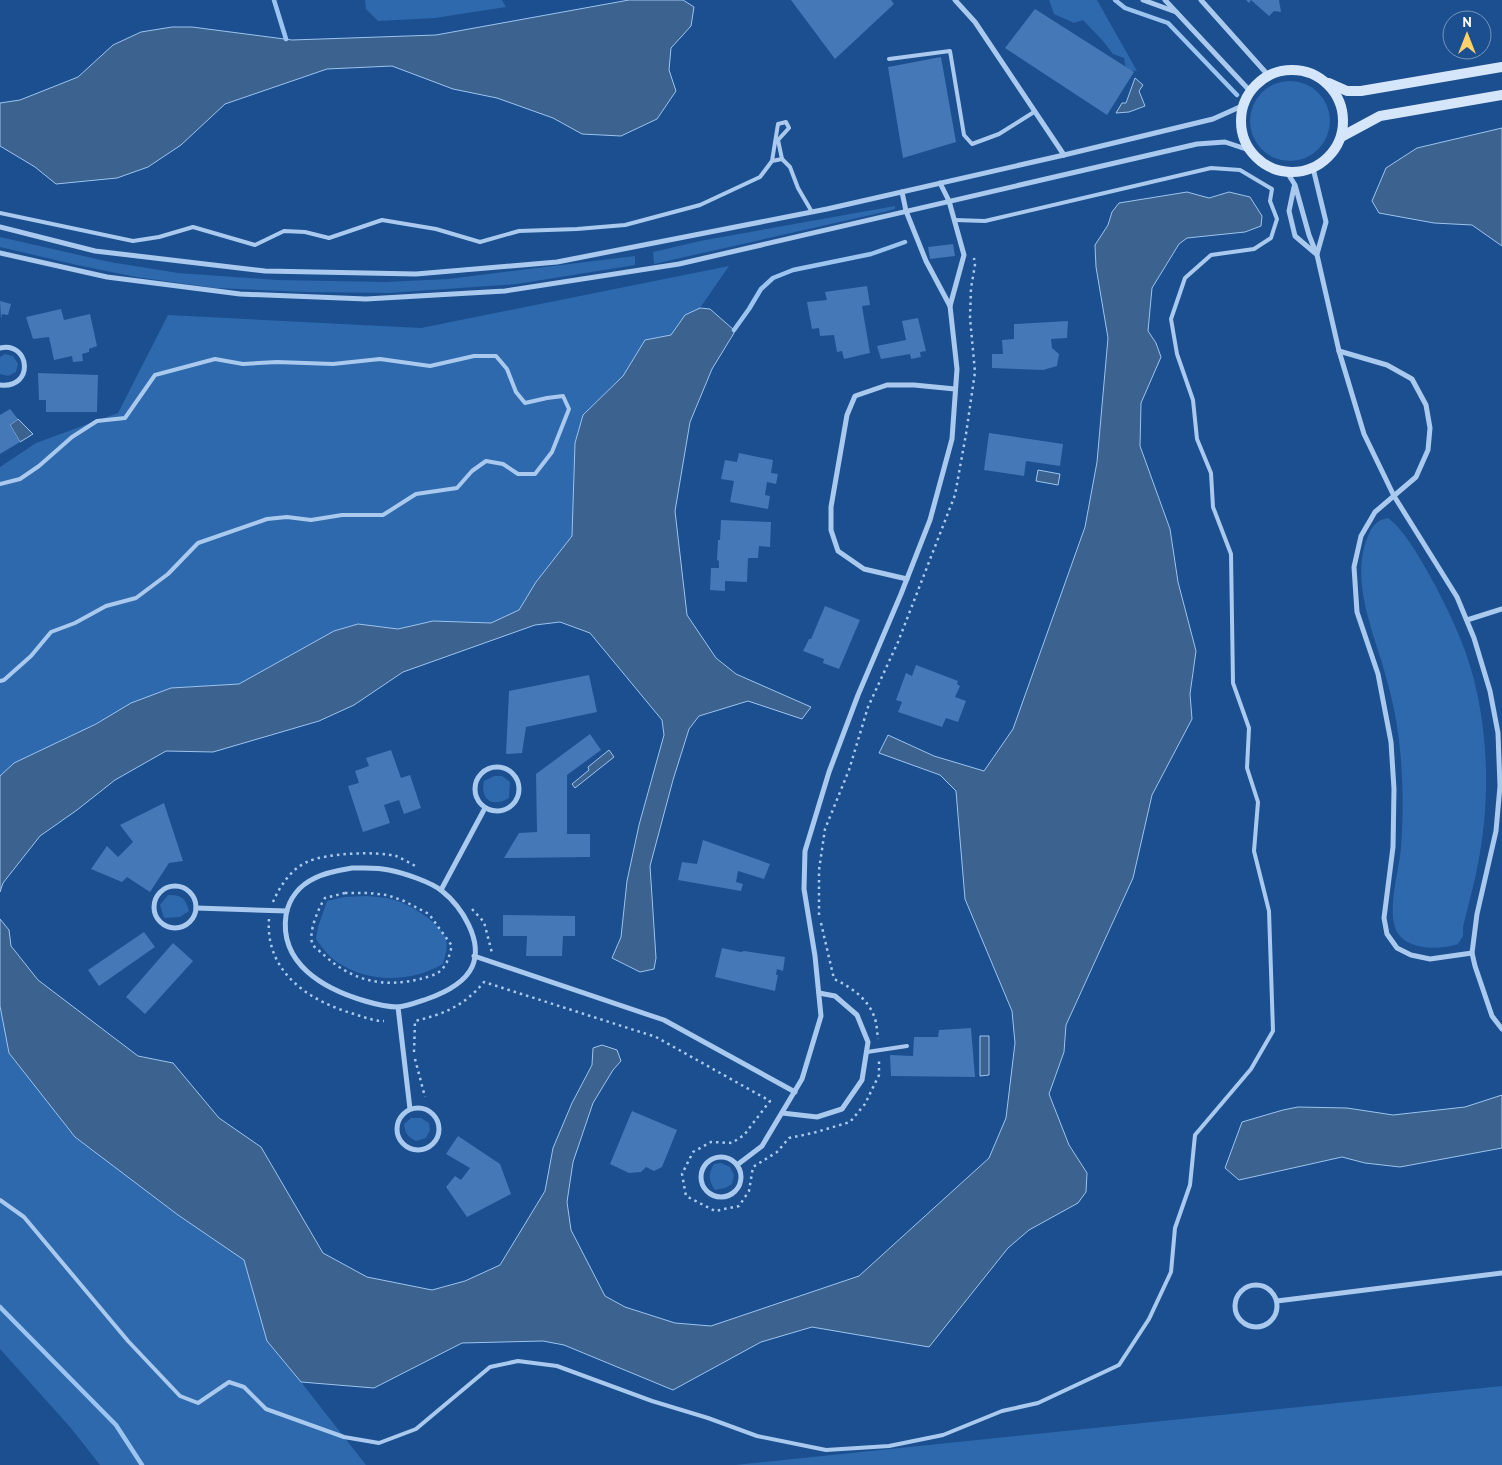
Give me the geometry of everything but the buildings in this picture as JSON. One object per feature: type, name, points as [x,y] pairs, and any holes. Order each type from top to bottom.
[{"type":"street","points":[[955,0],[974,22],[1064,155]]},
{"type":"street","points":[[1143,0],[1178,13]]},
{"type":"street","points":[[1154,0],[1162,7]]},
{"type":"street","points":[[1165,0],[1250,91]]},
{"type":"street","points":[[1201,0],[1268,75]]},
{"type":"street","points":[[1323,80],[1334,92],[1341,106],[1344,122],[1341,137],[1335,150],[1313,168],[1300,172],[1272,169],[1259,161],[1249,150],[1242,136],[1240,121],[1242,106],[1250,91],[1268,75],[1284,70],[1301,70],[1313,74],[1347,91],[1362,91],[1502,67]]},
{"type":"street","points":[[1341,137],[1380,116],[1502,95]]},
{"type":"street","points":[[0,227],[95,251],[265,270],[416,274],[557,262],[812,212],[902,192],[1214,119],[1242,106]]},
{"type":"street","points":[[0,253],[107,277],[240,294],[366,299],[505,291],[679,264],[1197,144],[1225,142],[1249,150]]},
{"type":"street","points":[[1313,168],[1326,222],[1317,255]]},
{"type":"street","points":[[1287,172],[1295,185],[1308,235],[1317,255],[1339,351],[1364,434],[1394,496],[1458,597],[1474,638],[1490,692],[1500,733],[1500,786],[1496,831],[1477,914],[1472,953],[1492,1016],[1502,1029]]},
{"type":"street","points":[[737,1165],[762,1146],[802,1079],[821,1016],[815,956],[804,889],[805,851],[830,772],[858,695],[930,520],[952,439],[957,369],[950,306],[964,255],[949,201],[940,183]]},
{"type":"street","points":[[1295,185],[1289,211],[1295,236],[1317,255]]},
{"type":"street","points":[[902,192],[906,211],[926,261],[950,306]]},
{"type":"street","points":[[0,348],[16,350],[24,359],[25,370],[15,384],[8,386],[0,385]]},
{"type":"street","points":[[1339,351],[1387,365],[1412,379],[1426,405],[1430,428],[1428,450],[1416,477],[1375,512],[1361,536],[1354,568],[1357,612],[1378,674],[1391,742],[1394,789],[1393,847],[1384,918],[1387,934],[1397,948],[1412,955],[1430,959],[1472,953]]},
{"type":"street","points":[[907,579],[864,569],[838,551],[831,530],[831,507],[847,414],[855,396],[887,385],[914,385],[955,389]]},
{"type":"street","points":[[1467,620],[1502,609]]},
{"type":"street","points":[[492,768],[503,768],[512,773],[518,782],[518,793],[514,802],[506,809],[496,811],[485,808],[478,801],[474,791],[476,781],[482,772],[492,768]]},
{"type":"street","points":[[441,890],[485,808]]},
{"type":"street","points":[[352,868],[389,870],[441,890],[458,907],[471,928],[474,956],[472,966],[454,987],[414,1003],[398,1007],[378,1005],[332,989],[314,978],[300,965],[291,950],[285,923],[287,911],[292,898],[300,888],[315,877],[352,868]]},
{"type":"street","points":[[175,886],[186,889],[194,897],[196,908],[193,918],[185,926],[174,929],[164,926],[156,918],[153,907],[156,896],[164,889],[175,886]]},
{"type":"street","points":[[196,908],[287,911]]},
{"type":"street","points":[[474,956],[664,1020],[794,1092]]},
{"type":"street","points":[[782,1113],[816,1117],[842,1109],[862,1080],[868,1042],[857,1015],[835,996],[819,994]]},
{"type":"street","points":[[398,1007],[410,1109]]},
{"type":"street","points":[[422,1108],[432,1112],[438,1121],[439,1132],[434,1142],[425,1149],[414,1150],[404,1145],[398,1136],[397,1125],[401,1115],[410,1109],[422,1108]]},
{"type":"street","points":[[719,1156],[729,1158],[737,1165],[741,1174],[739,1185],[733,1193],[723,1197],[712,1195],[704,1188],[700,1178],[702,1168],[709,1160],[719,1156]]},
{"type":"street","points":[[1277,1301],[1502,1272]]},
{"type":"street","points":[[1258,1284],[1270,1290],[1277,1301],[1276,1314],[1268,1325],[1254,1328],[1242,1323],[1234,1311],[1236,1298],[1244,1288],[1258,1284]]},
{"type":"lane","points":[[889,59],[950,51],[964,135],[972,144],[999,134],[1034,112]]},
{"type":"lane","points":[[0,213],[133,241],[159,237],[193,227],[255,244],[284,230],[305,232],[329,238],[382,220],[436,229],[480,242],[519,230],[625,226],[700,205],[760,177],[772,161],[778,124],[786,122],[790,128],[778,140],[782,160],[790,167],[798,188],[812,212]]},
{"type":"lane","points":[[772,161],[782,160]]},
{"type":"lane","points":[[0,1200],[24,1218],[128,1342],[180,1396],[198,1403],[229,1382],[244,1387],[266,1409],[344,1437],[379,1443],[416,1429],[490,1366],[518,1362],[557,1366],[652,1401],[708,1418],[757,1436],[826,1450],[889,1446],[943,1435],[1002,1411],[1038,1403],[1119,1365],[1149,1319],[1171,1272],[1175,1228],[1190,1185],[1195,1135],[1251,1069],[1273,1031],[1268,911],[1254,851],[1258,802],[1247,768],[1249,728],[1233,683],[1231,554],[1214,507],[1211,473],[1197,439],[1193,400],[1177,354],[1171,319],[1184,278],[1211,255],[1254,249],[1271,238],[1277,219],[1270,201],[1272,189],[1240,170],[1211,168],[985,221],[954,220]]},
{"type":"lane","points":[[0,484],[20,479],[39,466],[72,437],[97,421],[125,418],[155,375],[215,359],[243,364],[277,362],[333,364],[380,359],[430,366],[474,356],[496,356],[508,369],[516,392],[525,404],[564,396],[570,410],[552,452],[535,474],[518,474],[503,464],[486,461],[472,471],[457,488],[416,494],[383,515],[342,515],[311,520],[287,517],[267,519],[198,543],[168,574],[136,598],[106,606],[75,623],[51,632],[31,656],[4,680],[0,681]]},
{"type":"lane","points":[[867,1052],[907,1046]]},
{"type":"path","points":[[425,1097],[414,1055],[414,1021],[439,1015],[462,1004],[484,982],[656,1037],[770,1101],[744,1135],[732,1143],[711,1142],[694,1152],[682,1174],[686,1196],[715,1211],[739,1206],[749,1191],[753,1167],[777,1152],[789,1138],[850,1122],[865,1104],[879,1075],[879,1050],[874,1016],[861,996],[844,983],[834,979],[819,917],[819,870],[825,828],[849,770],[868,707],[898,642],[955,495],[975,372],[970,318],[971,288],[975,265],[974,256]]},
{"type":"path","points":[[384,1021],[376,1021],[335,1008],[307,994],[288,977],[274,957],[268,934],[269,911],[279,889],[292,872],[308,861],[347,853],[395,856],[419,868]]},
{"type":"path","points":[[345,893],[387,895],[404,901],[429,914],[444,935],[452,946],[448,962],[440,972],[412,981],[379,983],[360,979],[334,965],[314,945],[311,936],[320,906],[325,898],[345,893]]},
{"type":"path","points":[[468,904],[484,922],[494,959]]},
{"type":"shaded area","points":[[365,0],[502,0],[506,7],[435,18],[378,21],[366,9]]},
{"type":"shaded area","points":[[629,0],[683,0],[694,7],[691,26],[671,48],[669,70],[676,91],[657,119],[621,136],[582,134],[553,118],[497,98],[453,89],[392,66],[327,69],[225,104],[181,145],[148,167],[117,178],[56,184],[35,167],[0,146],[0,103],[20,100],[78,77],[113,45],[141,32],[172,27],[192,27],[292,40],[436,35]]},
{"type":"shaded area","points":[[1049,0],[1097,0],[1137,71],[1126,70],[1124,58],[1113,54],[1083,20],[1074,23],[1054,14]]},
{"type":"shaded area","points":[[1135,78],[1143,85],[1139,91],[1145,106],[1129,112],[1116,113],[1122,103],[1126,103]]},
{"type":"shaded area","points":[[1290,81],[1305,84],[1318,93],[1327,106],[1330,121],[1327,136],[1318,149],[1305,158],[1290,161],[1275,158],[1262,149],[1253,136],[1250,121],[1253,106],[1262,93],[1275,84]]},
{"type":"shaded area","points":[[1502,128],[1502,246],[1472,225],[1434,223],[1379,213],[1372,201],[1386,168],[1417,148]]},
{"type":"shaded area","points":[[1187,192],[1209,198],[1229,192],[1250,197],[1262,216],[1261,226],[1245,232],[1187,238],[1179,244],[1152,288],[1148,331],[1156,343],[1161,357],[1141,403],[1140,446],[1170,529],[1178,582],[1196,651],[1190,694],[1192,719],[1152,795],[1133,878],[1066,1025],[1064,1052],[1049,1094],[1069,1145],[1087,1173],[1086,1192],[1078,1203],[1029,1230],[1008,1248],[929,1347],[812,1327],[761,1342],[673,1390],[564,1345],[543,1341],[462,1343],[374,1388],[301,1382],[267,1341],[244,1260],[178,1215],[75,1137],[9,1053],[0,1006],[0,919],[9,930],[11,946],[38,980],[138,1056],[173,1063],[219,1118],[261,1147],[323,1253],[367,1277],[432,1290],[465,1281],[500,1265],[545,1191],[553,1148],[572,1103],[592,1065],[593,1048],[602,1045],[617,1050],[621,1061],[613,1070],[593,1103],[573,1162],[567,1202],[571,1230],[605,1296],[625,1307],[675,1323],[711,1326],[859,1276],[989,1158],[1006,1118],[1015,1043],[1012,1011],[965,899],[956,791],[940,775],[879,753],[888,735],[934,756],[984,771],[1013,729],[1085,527],[1097,462],[1108,338],[1096,267],[1095,245],[1108,225],[1112,212],[1119,203]]},
{"type":"shaded area","points":[[895,206],[895,209],[884,212],[654,264],[653,252],[700,241]]},
{"type":"shaded area","points":[[0,237],[110,262],[178,273],[278,280],[386,282],[448,279],[635,256],[635,265],[517,284],[389,293],[215,288],[136,277],[0,247]]},
{"type":"shaded area","points":[[729,266],[700,308],[685,315],[671,335],[645,340],[623,376],[583,415],[575,443],[572,536],[536,582],[519,610],[491,623],[433,621],[398,629],[358,624],[334,631],[239,684],[171,688],[131,703],[96,724],[14,763],[0,776],[0,467],[36,443],[118,413],[168,315],[421,328]]},
{"type":"shaded area","points":[[700,308],[710,309],[734,330],[734,333],[712,369],[690,422],[675,511],[687,615],[716,658],[736,674],[811,707],[802,719],[748,701],[699,716],[689,729],[650,866],[656,958],[654,969],[640,972],[612,958],[621,937],[627,881],[639,825],[664,735],[662,720],[590,633],[560,622],[535,625],[403,672],[354,705],[319,721],[213,752],[166,751],[115,780],[40,836],[3,883],[0,892],[0,776],[14,763],[96,724],[131,703],[171,688],[239,684],[334,631],[358,624],[398,629],[433,621],[491,623],[519,610],[536,582],[572,536],[575,443],[583,415],[623,376],[645,340],[671,335],[685,315]]},
{"type":"shaded area","points":[[5,354],[13,356],[18,364],[16,372],[8,376],[0,374],[0,357]]},
{"type":"shaded area","points":[[18,419],[33,434],[20,442],[10,425]]},
{"type":"shaded area","points":[[1038,470],[1060,474],[1058,485],[1036,481]]},
{"type":"shaded area","points":[[1388,518],[1401,531],[1414,549],[1452,618],[1470,664],[1482,722],[1485,746],[1486,794],[1482,841],[1463,927],[1463,936],[1458,944],[1451,946],[1433,948],[1407,942],[1396,930],[1394,922],[1393,901],[1402,833],[1401,756],[1393,702],[1364,599],[1361,566],[1364,550],[1371,531],[1378,522]]},
{"type":"shaded area","points":[[609,750],[614,757],[575,788],[572,784],[589,770],[588,767]]},
{"type":"shaded area","points":[[494,776],[502,776],[510,782],[509,798],[493,802],[486,797],[483,788],[484,781]]},
{"type":"shaded area","points":[[168,895],[182,898],[189,911],[180,917],[164,918],[160,905]]},
{"type":"shaded area","points":[[367,896],[398,901],[422,914],[436,925],[445,937],[447,944],[443,964],[417,975],[389,978],[362,974],[349,969],[331,957],[316,939],[327,901],[344,897]]},
{"type":"shaded area","points":[[0,1006],[9,1053],[75,1137],[178,1215],[244,1260],[267,1341],[366,1465],[100,1465],[70,1427],[0,1349]]},
{"type":"shaded area","points":[[980,1036],[989,1036],[989,1075],[980,1076]]},
{"type":"shaded area","points":[[1502,1095],[1502,1148],[1400,1167],[1365,1163],[1342,1157],[1239,1180],[1225,1168],[1242,1122],[1283,1110],[1298,1107],[1347,1108],[1393,1115],[1465,1107]]},
{"type":"shaded area","points":[[411,1118],[421,1118],[429,1123],[430,1130],[426,1138],[416,1141],[407,1134],[404,1124]]},
{"type":"shaded area","points":[[721,1163],[730,1167],[734,1175],[732,1184],[715,1190],[710,1180],[710,1174],[714,1164]]},
{"type":"shaded area","points":[[1502,1386],[1502,1465],[735,1465]]},
{"type":"waterway","points":[[274,0],[286,39]]},
{"type":"waterway","points":[[1115,0],[1125,8],[1168,23],[1237,95]]},
{"type":"waterway","points":[[734,330],[761,289],[773,278],[793,270],[871,254],[905,242]]},
{"type":"waterway","points":[[0,1307],[116,1425],[142,1465]]}]
